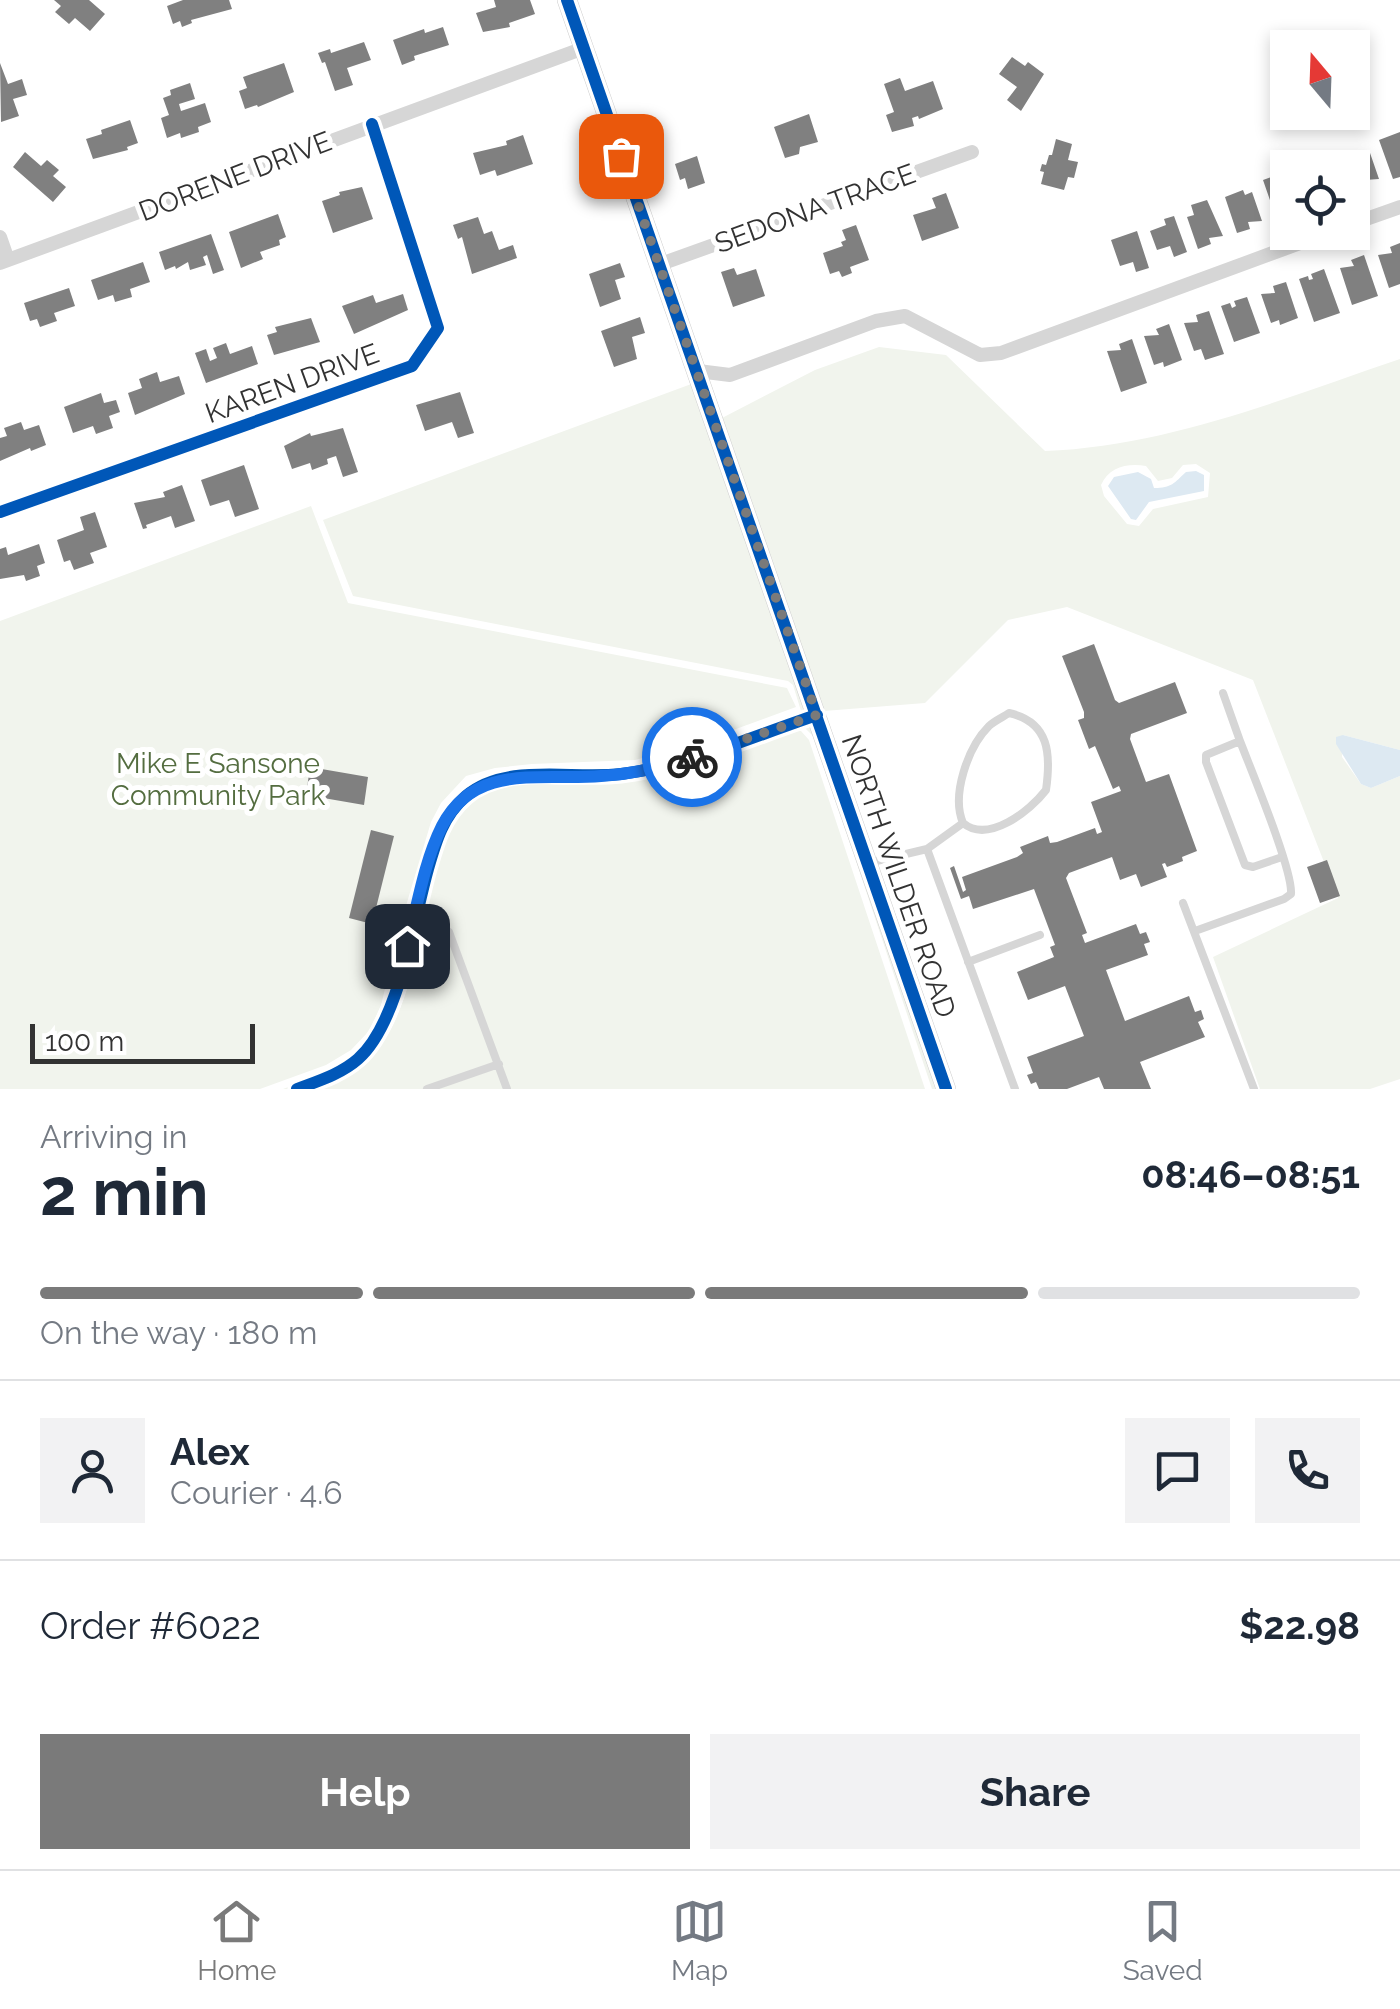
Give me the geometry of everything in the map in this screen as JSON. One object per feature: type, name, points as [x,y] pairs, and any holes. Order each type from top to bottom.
[{"type":"street","name":"NORTH WILDER ROAD","points":[[567,0],[946,1089]]},
{"type":"street","name":"DORENE DRIVE","points":[[4,262],[584,48]]},
{"type":"street","name":"KAREN DRIVE","points":[[0,512],[412,366],[438,328],[372,124]]},
{"type":"street","name":"SEDONA TRACE","points":[[658,265],[972,152]]},
{"type":"street","points":[[1370,218],[1400,207]]},
{"type":"street","points":[[0,237],[4,262]]},
{"type":"street","points":[[698,370],[730,375],[876,321],[905,316],[980,355],[1001,353],[1281,250]]},
{"type":"street","points":[[297,1089],[345,1069],[380,1034],[392,1007],[442,826],[458,804],[477,788],[509,778],[588,777],[648,770],[817,715]]},
{"type":"lane","points":[[1195,931],[1291,894],[1292,886],[1223,693]]},
{"type":"lane","points":[[1009,713],[1026,717],[1038,727],[1047,750],[1046,790],[1017,818],[980,830],[970,830],[963,824],[959,814],[960,788],[975,746],[990,725],[1009,713]]},
{"type":"lane","points":[[1240,741],[1206,755],[1217,794],[1245,866],[1282,857]]},
{"type":"lane","points":[[867,864],[927,849],[963,824]]},
{"type":"lane","points":[[927,849],[1015,1089]]},
{"type":"lane","points":[[1183,903],[1254,1089]]},
{"type":"lane","points":[[415,915],[434,921],[449,932],[507,1089]]},
{"type":"lane","points":[[968,962],[1040,935]]},
{"type":"lane","points":[[428,1089],[499,1064]]},
{"type":"green space","points":[[879,347],[946,355],[1045,451],[1091,447],[1181,430],[1400,359],[1400,750],[1343,735],[1342,757],[1361,784],[1371,788],[1400,776],[1400,1079],[1370,1089],[1260,1089],[1213,957],[1338,898],[1253,680],[1067,607],[1008,620],[925,703],[824,711],[722,418],[815,370]],"holes":[[[1196,464],[1210,473],[1208,497],[1153,509],[1139,526],[1127,524],[1104,496],[1101,485],[1114,470],[1132,465],[1146,466],[1158,481],[1172,478],[1183,465]]]},
{"type":"green space","points":[[694,383],[937,1089],[932,1089],[815,738],[801,724],[632,773],[508,777],[451,812],[396,996],[359,1057],[297,1089],[283,1089],[329,1072],[355,1056],[387,1009],[424,865],[446,808],[470,782],[497,775],[637,767],[698,751],[801,711],[788,681],[353,596],[323,520]]},
{"type":"green space","name":"Mike E Sansone Community Park","points":[[311,506],[348,603],[787,688],[796,707],[695,744],[635,760],[532,764],[466,776],[441,803],[431,822],[381,1006],[369,1031],[351,1050],[326,1065],[260,1089],[0,1089],[0,621]]},
{"type":"green space","points":[[793,730],[801,731],[809,740],[925,1089],[319,1089],[364,1062],[395,1021],[410,978],[443,847],[453,823],[469,803],[491,790],[514,785],[593,784],[652,775]]},
{"type":"shaded area","points":[[1138,472],[1151,479],[1154,488],[1165,487],[1186,472],[1204,475],[1204,491],[1149,502],[1136,520],[1131,519],[1108,486],[1114,477]]},
{"type":"shaded area","points":[[1343,735],[1400,750],[1400,776],[1371,788],[1361,784],[1336,744],[1336,737]]},
{"type":"building","points":[[54,0],[89,0],[105,14],[90,31],[75,18],[69,24],[55,12],[61,6]]},
{"type":"building","points":[[183,0],[229,0],[232,9],[191,20],[182,27],[180,21],[173,24],[167,6]]},
{"type":"building","points":[[494,0],[530,0],[535,14],[509,23],[510,27],[483,32],[476,13],[496,7]]},
{"type":"building","points":[[443,27],[449,45],[414,56],[415,60],[402,65],[393,40]]},
{"type":"building","points":[[364,42],[371,60],[347,68],[353,85],[335,91],[318,53],[330,49],[331,53]]},
{"type":"building","points":[[1012,57],[1025,66],[1028,62],[1044,74],[1021,111],[1007,100],[1017,87],[999,74]]},
{"type":"building","points":[[0,63],[8,84],[22,79],[27,95],[13,99],[19,116],[1,122]]},
{"type":"building","points":[[284,63],[294,92],[245,109],[239,91],[247,88],[243,77]]},
{"type":"building","points":[[900,78],[905,91],[933,81],[943,109],[912,118],[914,126],[892,132],[886,115],[894,112],[884,84]]},
{"type":"building","points":[[190,83],[195,99],[179,104],[181,111],[205,103],[211,122],[198,127],[199,132],[167,138],[161,118],[169,115],[163,98],[171,95],[170,90]]},
{"type":"building","points":[[809,114],[818,142],[800,147],[799,154],[785,158],[774,127]]},
{"type":"building","points":[[130,120],[138,143],[127,147],[128,150],[93,159],[86,139]]},
{"type":"building","points":[[1400,132],[1400,177],[1393,179],[1379,140]]},
{"type":"building","points":[[523,135],[533,164],[497,176],[495,170],[480,175],[473,153],[507,145],[506,141]]},
{"type":"building","points":[[1056,139],[1072,144],[1068,160],[1078,162],[1074,178],[1068,177],[1064,190],[1041,184],[1042,164],[1046,165],[1052,155]]},
{"type":"building","points":[[25,152],[41,166],[47,160],[59,170],[53,176],[66,187],[53,202],[13,167]]},
{"type":"building","points":[[1370,153],[1379,179],[1370,180]]},
{"type":"building","points":[[697,156],[705,183],[688,189],[675,164]]},
{"type":"building","points":[[1270,178],[1270,200],[1263,180]]},
{"type":"building","points":[[362,187],[373,219],[333,233],[322,201]]},
{"type":"building","points":[[1243,190],[1245,195],[1252,192],[1262,221],[1248,222],[1250,229],[1237,233],[1225,197]]},
{"type":"building","points":[[946,193],[959,228],[922,241],[913,215],[936,208],[932,198]]},
{"type":"building","points":[[1207,200],[1223,236],[1209,238],[1211,244],[1198,249],[1187,217],[1194,215],[1191,205]]},
{"type":"building","points":[[278,214],[286,237],[279,240],[280,245],[260,252],[263,259],[241,268],[229,232]]},
{"type":"building","points":[[1174,216],[1187,252],[1174,257],[1170,246],[1157,250],[1150,231],[1166,225],[1164,219]]},
{"type":"building","points":[[478,217],[484,234],[492,231],[499,250],[513,245],[517,258],[472,274],[462,237],[458,239],[453,225]]},
{"type":"building","points":[[856,225],[869,260],[850,267],[852,273],[842,277],[839,271],[830,274],[823,253],[843,246],[841,242],[846,240],[842,230]]},
{"type":"building","points":[[1137,231],[1149,268],[1136,272],[1133,262],[1120,266],[1111,240]]},
{"type":"building","points":[[211,234],[224,270],[213,274],[207,255],[203,257],[206,265],[190,270],[188,262],[165,270],[159,252]]},
{"type":"building","points":[[1400,243],[1400,284],[1389,288],[1378,255],[1392,253],[1390,247]]},
{"type":"building","points":[[1364,255],[1378,296],[1352,305],[1340,268],[1354,266],[1351,260]]},
{"type":"building","points":[[143,262],[150,282],[130,289],[132,297],[115,302],[113,295],[98,300],[91,280]]},
{"type":"building","points":[[620,263],[625,277],[615,280],[621,299],[600,307],[589,274]]},
{"type":"building","points":[[734,268],[737,275],[756,269],[765,296],[733,307],[721,272]]},
{"type":"building","points":[[1324,269],[1340,313],[1314,322],[1299,279],[1313,279],[1311,274]]},
{"type":"building","points":[[1286,282],[1298,318],[1280,325],[1279,320],[1271,323],[1261,294],[1275,293],[1273,286]]},
{"type":"building","points":[[69,288],[75,306],[54,313],[57,321],[40,327],[37,319],[30,321],[24,303]]},
{"type":"building","points":[[403,294],[408,310],[354,334],[342,306],[373,295],[376,303]]},
{"type":"building","points":[[1247,297],[1260,333],[1234,342],[1221,306],[1230,303],[1232,308],[1236,306],[1234,301]]},
{"type":"building","points":[[1209,311],[1224,354],[1205,360],[1201,349],[1194,351],[1184,323],[1198,322],[1196,315]]},
{"type":"building","points":[[640,317],[645,333],[632,337],[637,359],[614,367],[601,331]]},
{"type":"building","points":[[311,318],[320,342],[274,355],[267,335],[277,332],[275,327]]},
{"type":"building","points":[[1169,324],[1182,360],[1164,367],[1163,362],[1154,365],[1144,336],[1159,335],[1156,329]]},
{"type":"building","points":[[1132,339],[1147,383],[1121,392],[1107,351],[1121,350],[1119,344]]},
{"type":"building","points":[[226,343],[230,354],[252,346],[258,364],[206,383],[195,353],[206,349],[210,361],[217,358],[213,348]]},
{"type":"building","points":[[157,372],[160,382],[179,376],[185,394],[135,415],[128,393],[142,388],[139,379]]},
{"type":"building","points":[[460,392],[474,433],[458,438],[452,422],[425,431],[416,405]]},
{"type":"building","points":[[101,393],[104,403],[116,400],[120,412],[109,416],[113,428],[96,434],[93,426],[73,433],[64,407]]},
{"type":"building","points":[[21,422],[24,430],[39,425],[46,445],[0,461],[0,438],[7,436],[4,428]]},
{"type":"building","points":[[343,428],[358,472],[343,477],[336,456],[312,470],[310,463],[292,469],[284,446],[310,433],[311,436]]},
{"type":"building","points":[[244,465],[259,509],[235,517],[229,500],[210,506],[201,480]]},
{"type":"building","points":[[182,485],[195,521],[175,528],[171,516],[143,529],[134,503],[165,497],[163,492]]},
{"type":"building","points":[[95,512],[107,547],[90,553],[94,563],[74,570],[70,560],[64,562],[57,540],[84,530],[80,517]]},
{"type":"building","points":[[39,544],[45,563],[37,566],[40,576],[26,581],[24,575],[0,579],[0,549],[6,547],[8,555]]},
{"type":"building","points":[[1094,644],[1119,703],[1175,682],[1187,713],[1131,734],[1130,739],[1146,782],[1169,774],[1197,851],[1167,867],[1162,864],[1167,877],[1141,887],[1136,874],[1120,880],[1112,857],[1069,873],[1066,878],[1087,933],[1082,935],[1085,943],[1136,924],[1140,934],[1146,932],[1150,942],[1144,944],[1148,955],[1106,970],[1125,1021],[1189,996],[1195,1012],[1201,1010],[1204,1019],[1198,1022],[1205,1037],[1140,1062],[1151,1089],[1104,1089],[1099,1077],[1067,1089],[1039,1089],[1036,1082],[1031,1084],[1027,1075],[1033,1073],[1027,1057],[1084,1036],[1065,986],[1028,1000],[1017,972],[1054,957],[1050,947],[1055,945],[1034,889],[973,909],[969,896],[961,899],[950,868],[954,866],[963,892],[966,890],[962,877],[1017,857],[1023,853],[1020,847],[1048,836],[1050,843],[1095,828],[1097,834],[1102,832],[1091,802],[1121,791],[1119,786],[1113,789],[1095,746],[1089,749],[1078,720],[1084,718],[1084,712],[1062,656]]},
{"type":"building","points":[[310,767],[368,777],[364,805],[306,795]]},
{"type":"building","points":[[371,830],[394,836],[372,924],[349,918]]},
{"type":"building","points":[[1327,860],[1340,896],[1320,903],[1307,867]]},
{"type":"cycle path","points":[[567,0],[946,1089]]},
{"type":"cycle path","points":[[0,512],[412,366],[438,328],[372,124]]},
{"type":"cycle path","points":[[297,1089],[344,1069],[372,1043],[403,970],[437,839],[451,812],[466,796],[500,779],[520,776],[646,770],[817,715]]},
{"type":"way so far","points":[[621,156],[817,715],[692,757]]},
{"type":"route","points":[[407,946],[442,826],[458,804],[477,788],[524,776],[588,777],[634,772],[692,757]]}]
